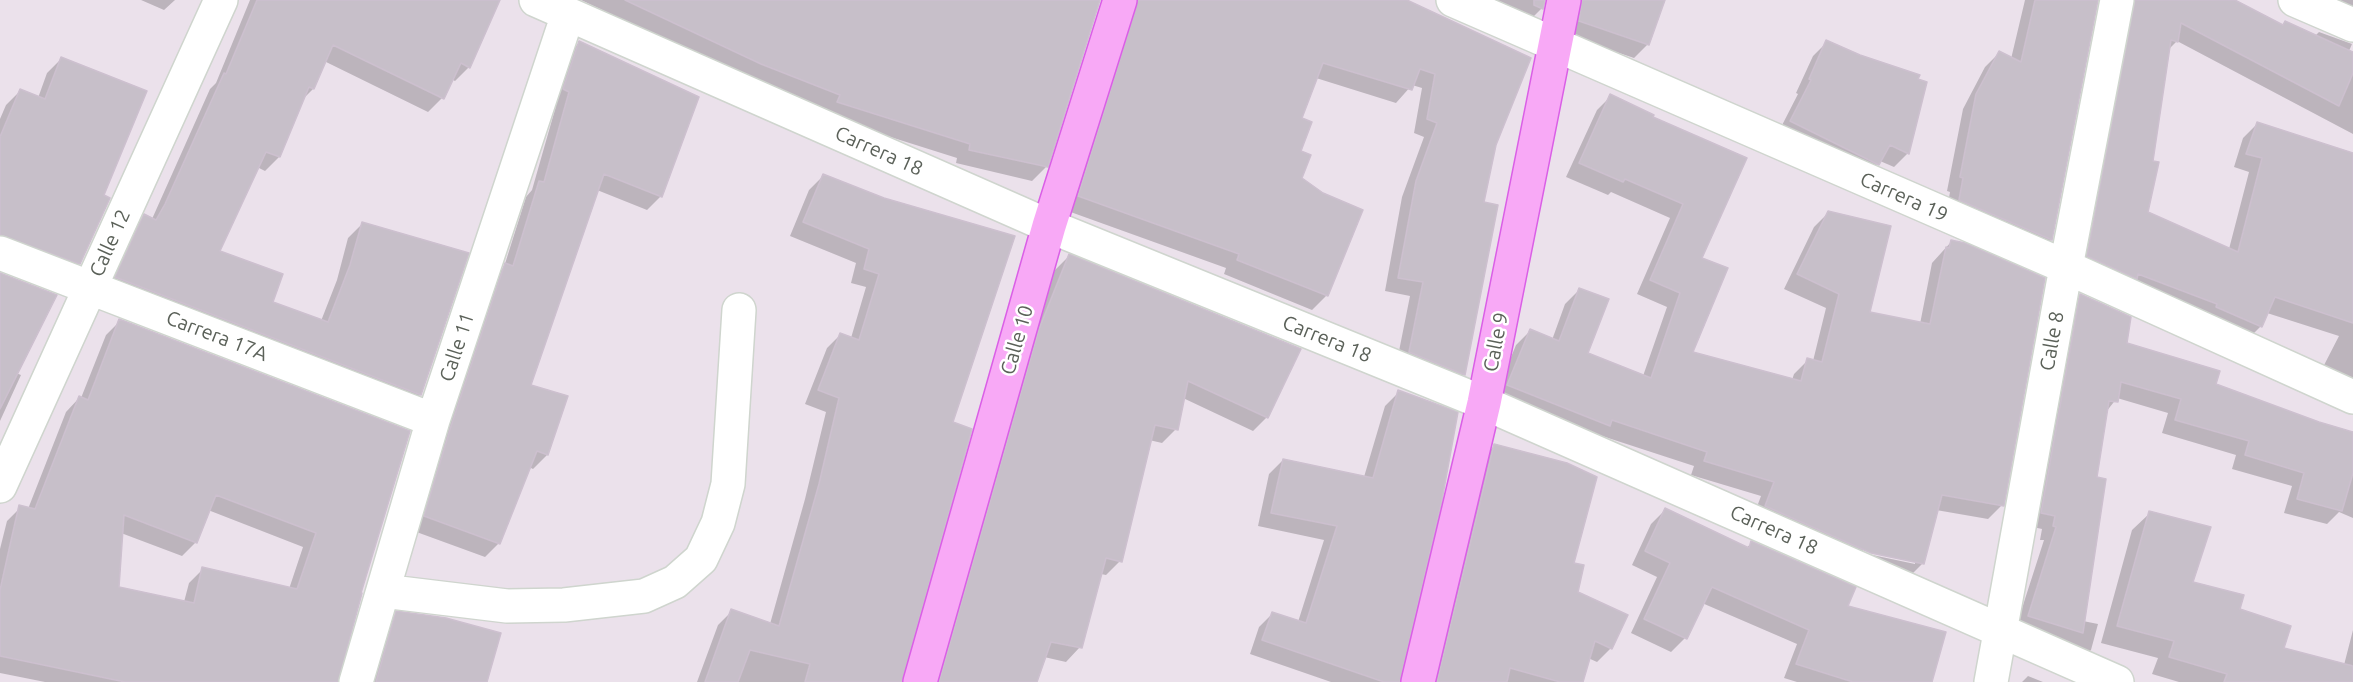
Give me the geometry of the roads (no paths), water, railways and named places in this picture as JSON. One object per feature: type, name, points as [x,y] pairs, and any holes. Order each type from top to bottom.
[{"type":"main road","name":"Calle 10","points":[[920,682],[1049,226],[1120,0]]},
{"type":"main road","name":"Calle 9","points":[[1418,682],[1484,403],[1564,0]]},
{"type":"street","name":"Calle 12","points":[[0,486],[221,0]]},
{"type":"street","name":"Carrera 18","points":[[536,0],[1049,226],[1484,403],[2117,682]]},
{"type":"street","name":"Carrera 19","points":[[1453,0],[2066,267],[2353,397]]},
{"type":"street","name":"Calle 8","points":[[1991,682],[2117,0]]},
{"type":"street","points":[[2295,0],[2353,25]]},
{"type":"street","name":"Calle 11","points":[[356,682],[433,420],[568,14]]},
{"type":"street","name":"Carrera 17A","points":[[0,253],[91,286],[433,420]]},
{"type":"street","points":[[383,591],[507,606],[564,605],[644,596],[675,582],[701,559],[718,523],[728,484],[739,310]]}]
